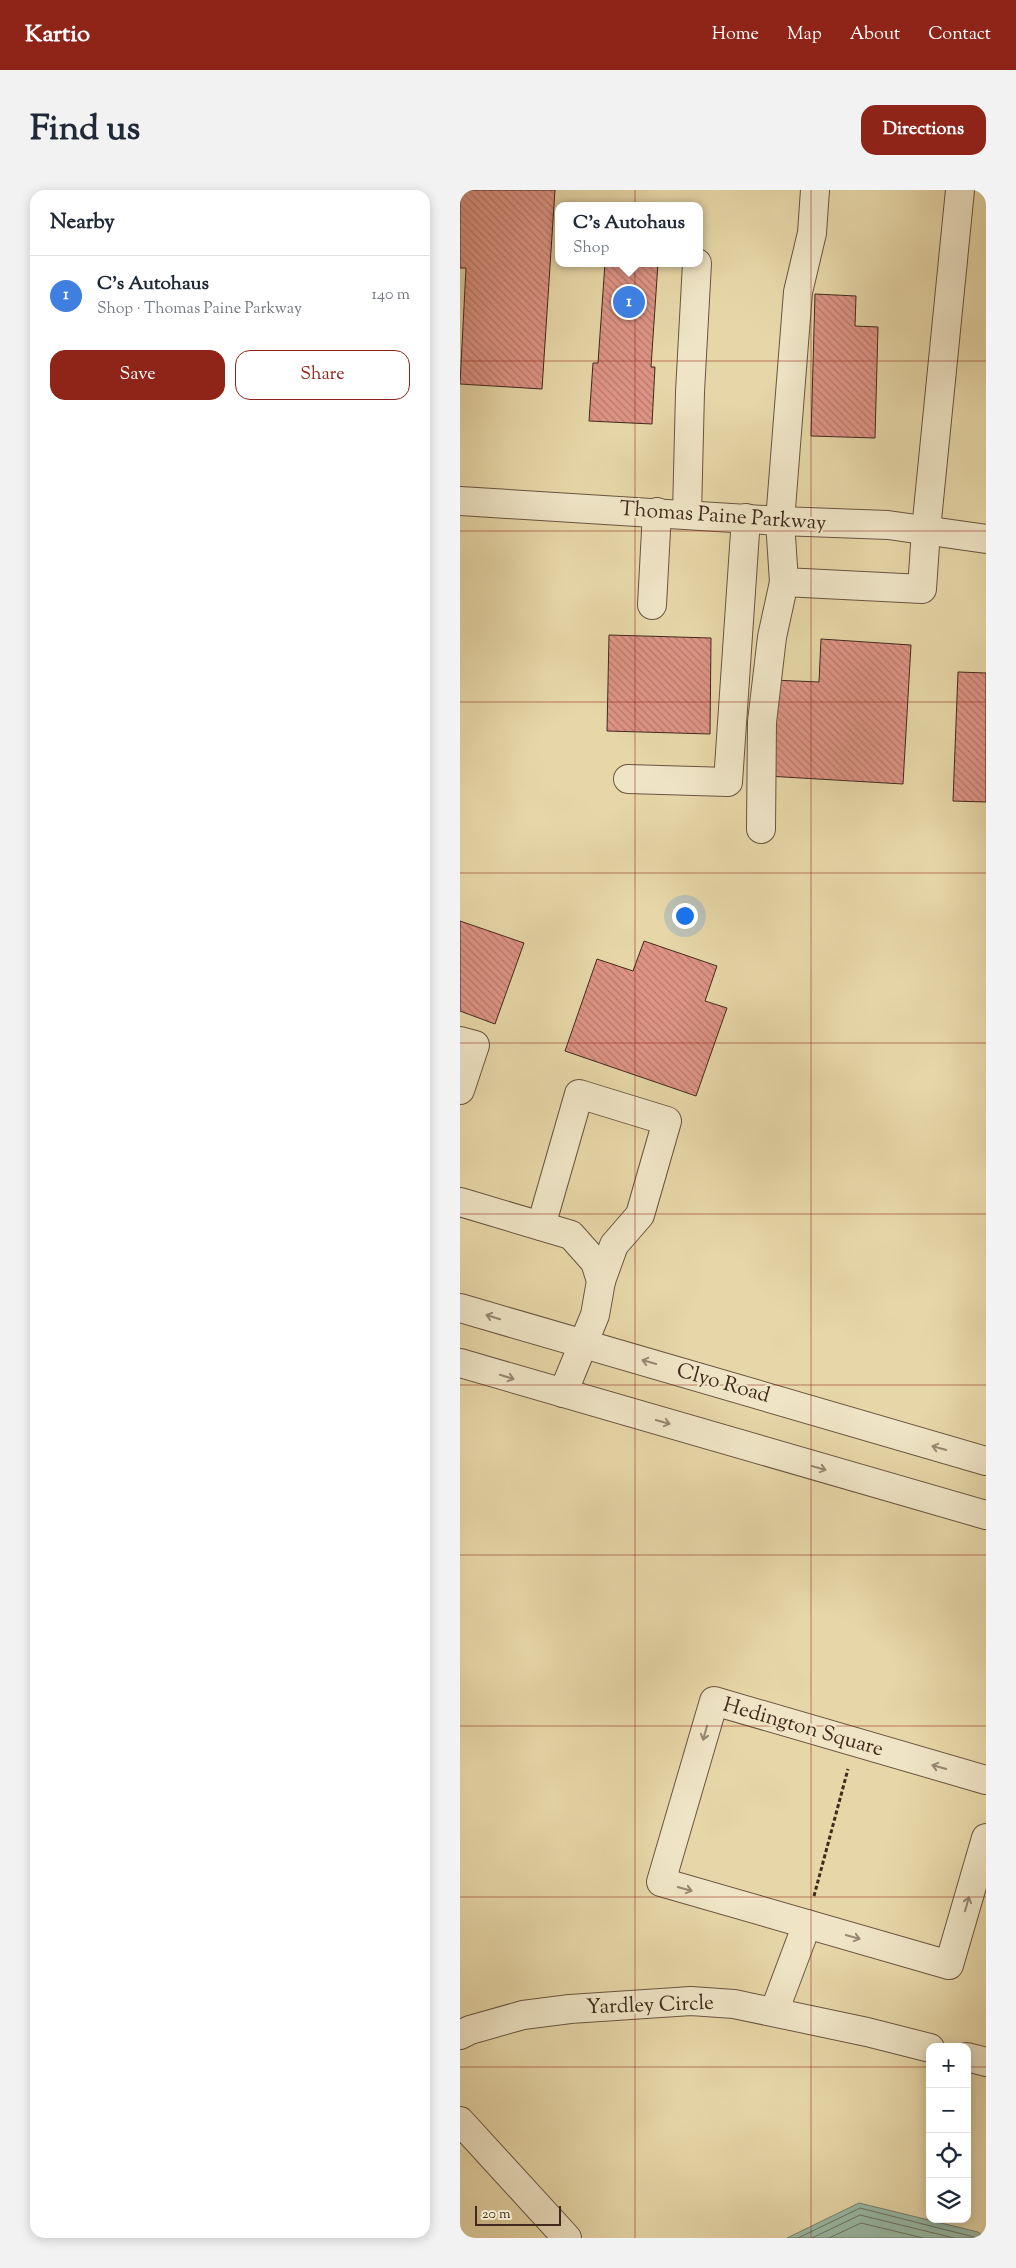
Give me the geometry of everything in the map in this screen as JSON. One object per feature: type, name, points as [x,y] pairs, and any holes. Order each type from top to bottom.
[{"type":"street","points":[[761,828],[762,722],[772,637],[784,582],[780,521],[798,292],[812,232],[815,190]]},
{"type":"street","points":[[784,582],[922,588],[926,530],[960,190]]},
{"type":"street","points":[[687,514],[690,392],[697,267]]},
{"type":"street","name":"Thomas Paine Parkway","points":[[460,500],[780,521],[888,525],[986,539]]},
{"type":"street","points":[[652,605],[657,512]]},
{"type":"street","points":[[628,779],[728,782],[746,518]]},
{"type":"street","points":[[460,1041],[475,1045],[460,1090]]},
{"type":"street","points":[[541,1226],[579,1094],[667,1121],[640,1215],[614,1245],[601,1281],[595,1315],[563,1393]]},
{"type":"street","points":[[460,1202],[571,1235],[595,1262],[601,1281]]},
{"type":"street","name":"Clyo Road","points":[[460,1308],[986,1461]]},
{"type":"street","points":[[460,1363],[986,1515]]},
{"type":"street","name":"Hedington Square","points":[[986,1780],[714,1702],[661,1882],[949,1965],[986,1838]]},
{"type":"street","points":[[774,2012],[806,1924]]},
{"type":"street","name":"Yardley Circle","points":[[460,2035],[470,2030],[523,2015],[570,2009],[691,2001],[734,2004],[926,2047]]},
{"type":"street","points":[[971,2058],[986,2062]]},
{"type":"street","points":[[460,2121],[567,2238]]},
{"type":"path","points":[[806,1924],[855,1742]]},
{"type":"water","points":[[859,2203],[926,2219],[926,2223],[941,2223],[978,2232],[986,2238],[787,2238]]},
{"type":"building","points":[[460,190],[555,190],[542,389],[460,384],[466,268],[460,268]]},
{"type":"building","points":[[605,267],[658,267],[651,367],[655,367],[652,424],[589,421],[593,363],[598,363]]},
{"type":"building","points":[[815,294],[856,296],[855,326],[878,327],[875,438],[811,436]]},
{"type":"building","points":[[609,635],[711,638],[710,734],[607,731]]},
{"type":"building","points":[[821,639],[911,645],[903,784],[767,776],[773,680],[819,682]]},
{"type":"building","points":[[958,672],[986,673],[986,802],[953,801]]},
{"type":"building","points":[[460,921],[524,943],[495,1024],[460,1011]]},
{"type":"building","points":[[644,941],[717,966],[705,1001],[727,1008],[696,1096],[565,1051],[597,959],[633,971]]},
{"type":"place","name":"C's Autohaus","points":[[629,302]]}]
